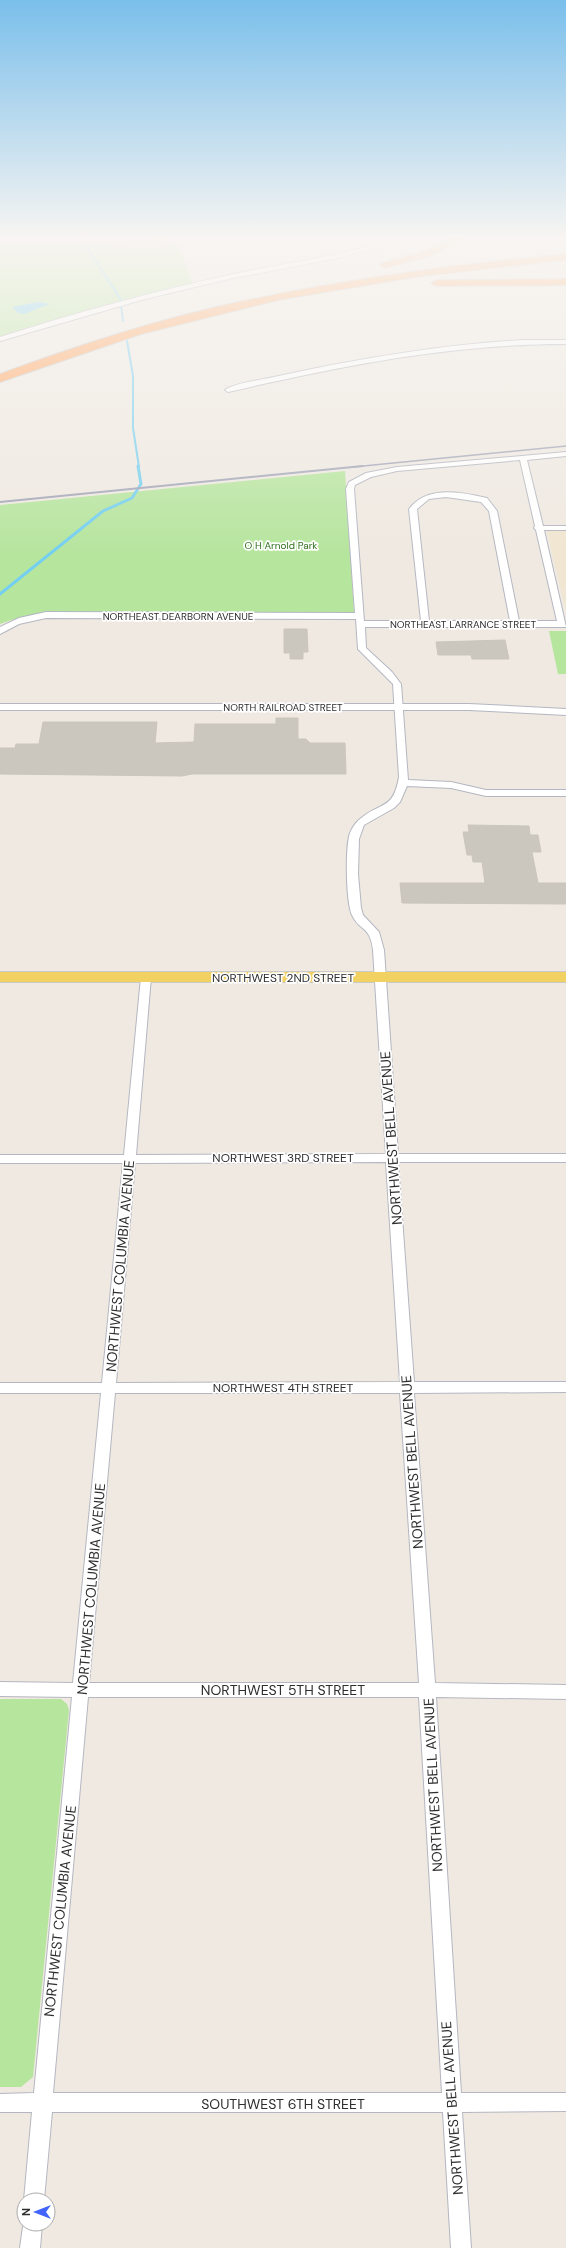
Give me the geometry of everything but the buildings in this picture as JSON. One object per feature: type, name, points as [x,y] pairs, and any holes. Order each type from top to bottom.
[{"type":"highway","points":[[0,367],[72,343]]},
{"type":"highway","points":[[0,373],[102,343]]},
{"type":"highway","points":[[0,373],[58,347]]},
{"type":"highway","points":[[0,378],[72,352]]},
{"type":"main road","name":"NORTHWEST 2ND STREET","points":[[0,977],[566,977]]},
{"type":"street","points":[[228,390],[362,360],[408,352],[499,343]]},
{"type":"street","points":[[564,624],[538,528],[523,457],[566,454]]},
{"type":"street","name":"NORTHWEST BELL AVENUE","points":[[461,2248],[451,2104],[427,1689],[380,978],[375,935],[358,915],[355,905],[353,840],[358,826],[366,819],[390,806],[400,797],[404,783],[397,684],[389,674],[362,649],[350,489],[352,484],[369,475],[397,469],[523,457]]},
{"type":"street","points":[[425,624],[414,509],[417,502],[429,497],[452,494],[484,500],[493,511],[515,624]]},
{"type":"street","points":[[538,528],[566,528]]},
{"type":"street","name":"NORTHEAST DEARBORN AVENUE","points":[[0,631],[7,625],[23,619],[46,615],[359,620]]},
{"type":"street","name":"NORTHEAST LARRANCE STREET","points":[[359,620],[425,624],[564,624]]},
{"type":"street","name":"NORTH RAILROAD STREET","points":[[0,707],[469,707],[566,712]]},
{"type":"street","points":[[404,783],[451,785],[486,793],[566,794]]},
{"type":"street","name":"NORTHWEST COLUMBIA AVENUE","points":[[35,2192],[82,1690],[146,978]]},
{"type":"street","name":"NORTHWEST 3RD STREET","points":[[0,1159],[566,1158]]},
{"type":"street","name":"NORTHWEST 4TH STREET","points":[[0,1388],[566,1387]]},
{"type":"street","name":"NORTHWEST 5TH STREET","points":[[0,1689],[258,1691],[427,1689],[566,1692]]},
{"type":"street","name":"SOUTHWEST 6TH STREET","points":[[0,2103],[451,2104],[566,2102]]},
{"type":"street","points":[[30,2248],[31,2232]]},
{"type":"shaded area","points":[[547,531],[566,531],[566,611]]},
{"type":"green space","name":"O H Arnold Park","points":[[345,471],[354,612],[38,614],[17,618],[0,624],[0,505]]},
{"type":"green space","points":[[549,631],[566,631],[566,674],[558,674]]},
{"type":"green space","points":[[0,1699],[61,1699],[67,1704],[69,1710],[33,2077],[21,2087],[0,2087]]},
{"type":"waterway","points":[[127,343],[133,376],[133,428],[139,467]]},
{"type":"waterway","points":[[0,594],[103,511],[132,498],[141,484],[138,466]]},
{"type":"railway","points":[[353,467],[566,446]]},
{"type":"railway","points":[[0,502],[363,466]]}]
